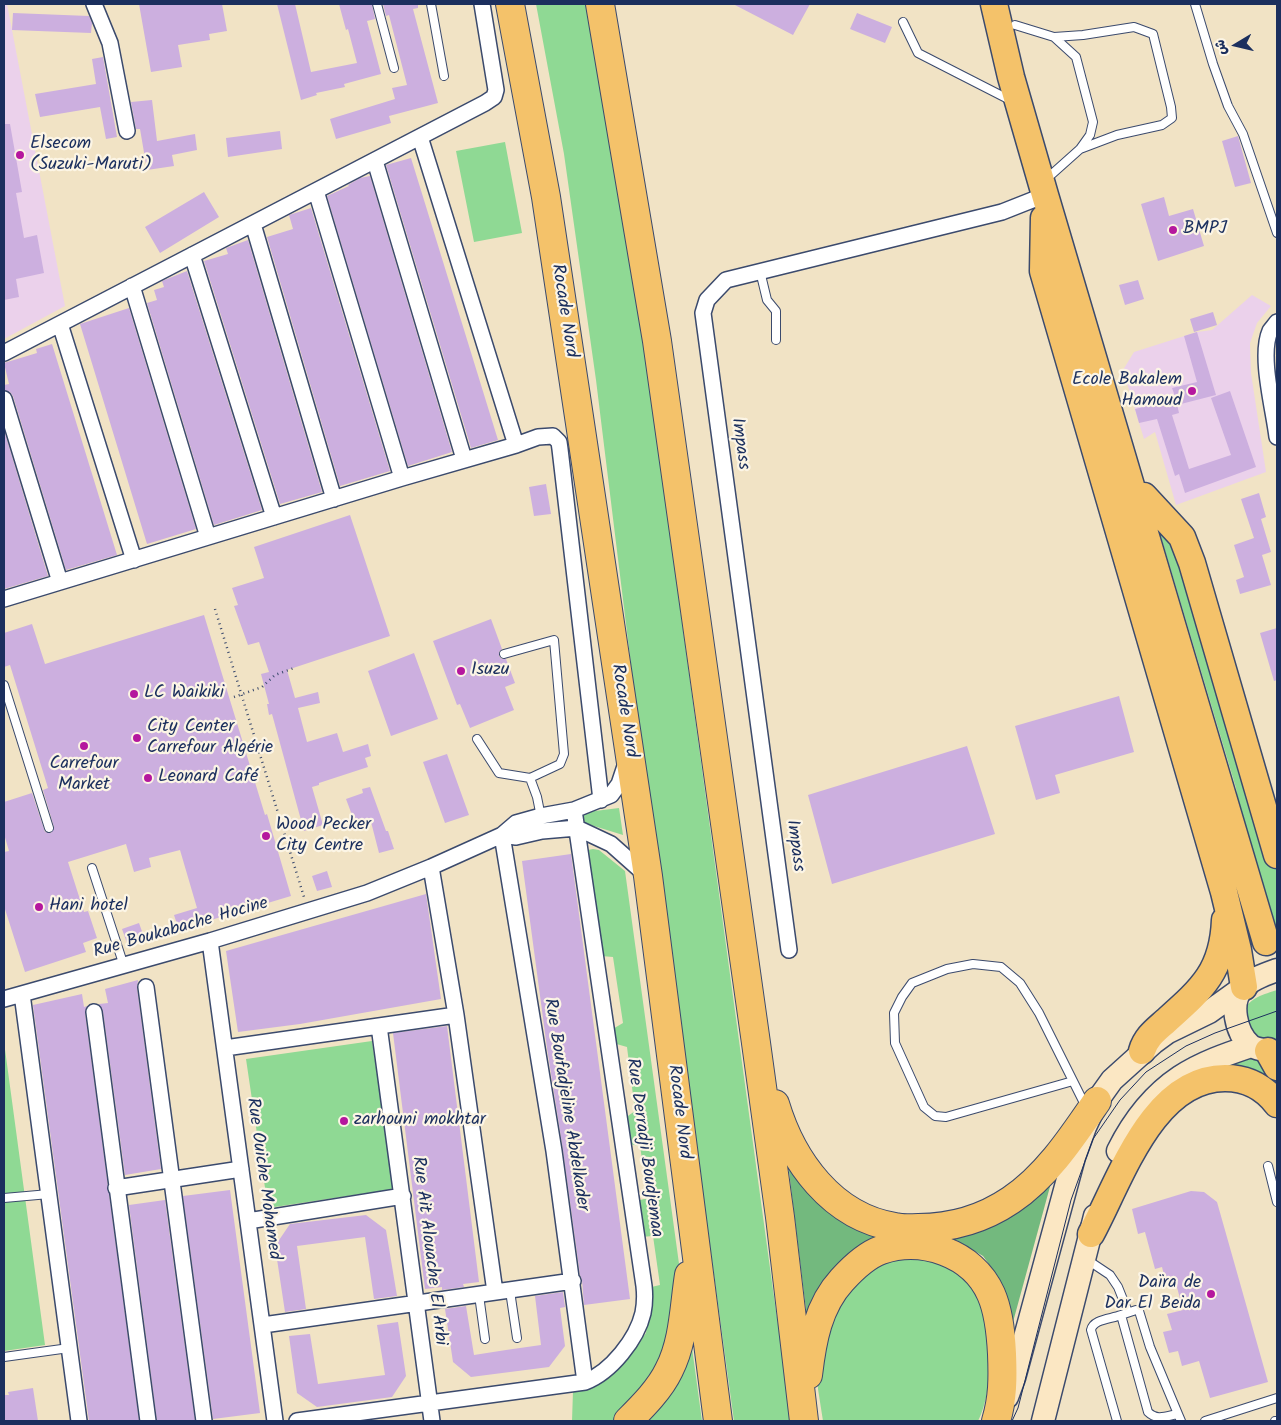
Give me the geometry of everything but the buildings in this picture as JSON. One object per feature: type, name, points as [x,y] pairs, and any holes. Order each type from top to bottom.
[{"type":"highway","points":[[504,4],[516,33]]},
{"type":"highway","name":"Rocade Nord","points":[[510,4],[546,197],[648,876],[718,1421]]},
{"type":"highway","points":[[600,4],[657,341],[780,1216],[804,1420]]},
{"type":"highway","points":[[994,4],[1011,77],[1048,185],[1144,496],[1272,945]]},
{"type":"highway","points":[[1012,14],[1048,185],[1272,945]]},
{"type":"highway","points":[[1048,185],[1043,271],[1224,892],[1238,950],[1242,988]]},
{"type":"highway","points":[[1144,496],[1182,537],[1192,563],[1277,855]]},
{"type":"highway","points":[[1142,1051],[1147,1038],[1194,996],[1213,972],[1221,954],[1224,941],[1226,912],[1224,892]]},
{"type":"highway","points":[[1238,950],[1260,954],[1272,945]]},
{"type":"highway","points":[[756,1043],[776,1109],[796,1153],[815,1181],[829,1195],[854,1213],[895,1228],[930,1228],[980,1218],[1011,1200],[1040,1175],[1093,1107]]},
{"type":"highway","points":[[1088,1246],[1142,1137],[1168,1102],[1183,1090],[1193,1084],[1216,1078],[1231,1078],[1244,1080],[1258,1086],[1277,1104]]},
{"type":"highway","points":[[628,1421],[657,1389],[670,1368],[681,1334],[695,1241]]},
{"type":"highway","points":[[804,1420],[813,1338],[823,1310],[831,1295],[842,1280],[866,1259],[879,1251],[906,1245],[936,1248],[962,1260],[982,1279],[991,1294],[1001,1335],[1002,1402],[997,1421]]},
{"type":"main road","points":[[997,1421],[1014,1378],[1074,1157],[1093,1107],[1112,1080],[1142,1051],[1168,1032],[1209,1012],[1255,979],[1277,970]]},
{"type":"main road","points":[[1242,988],[1236,1000],[1235,1010],[1240,1030],[1244,1039],[1268,1054]]},
{"type":"main road","points":[[1043,1421],[1095,1214],[1110,1168],[1121,1145],[1141,1114],[1180,1077],[1206,1063],[1268,1054]]},
{"type":"street","points":[[94,4],[110,42],[128,131]]},
{"type":"street","points":[[4,353],[375,162],[485,103],[494,96],[496,90],[482,4]]},
{"type":"street","points":[[420,137],[516,445]]},
{"type":"street","points":[[375,162],[464,459]]},
{"type":"street","name":"Impass","points":[[790,950],[702,314],[707,300],[726,280],[1002,212],[1048,185]]},
{"type":"street","points":[[316,191],[402,478]]},
{"type":"street","points":[[253,224],[334,498]]},
{"type":"street","points":[[192,255],[274,517]]},
{"type":"street","points":[[132,286],[208,537]]},
{"type":"street","points":[[1277,322],[1270,332],[1266,351],[1267,370],[1277,430]]},
{"type":"street","points":[[60,324],[134,560]]},
{"type":"street","points":[[4,399],[60,582]]},
{"type":"street","points":[[4,599],[538,437],[553,436],[559,442],[560,448],[600,800]]},
{"type":"street","points":[[503,1291],[431,867],[502,834],[516,824],[541,816],[574,810],[611,795],[619,784],[625,766],[627,739]]},
{"type":"street","name":"Rue Derradji Boudjemaa","points":[[297,1421],[585,1382],[596,1378],[606,1371],[620,1355],[638,1327],[645,1302],[644,1286],[574,810]]},
{"type":"street","points":[[502,834],[516,837],[576,828],[611,844],[648,876]]},
{"type":"street","name":"Rue Boufadjeline Abdelkader","points":[[502,834],[553,1142],[585,1382]]},
{"type":"street","name":"Rue Boukabache Hocine","points":[[4,999],[210,942],[367,893],[431,867]]},
{"type":"street","name":"Rue Ouiche Mohamed","points":[[210,942],[275,1421]]},
{"type":"street","points":[[146,987],[204,1421]]},
{"type":"street","points":[[22,994],[79,1421]]},
{"type":"street","points":[[94,1012],[148,1421]]},
{"type":"street","points":[[225,1048],[456,1015]]},
{"type":"street","name":"Rue Ait Alouache El Arbi","points":[[379,1026],[432,1421]]},
{"type":"street","points":[[116,1188],[241,1169]]},
{"type":"street","points":[[248,1221],[403,1196]]},
{"type":"street","points":[[263,1325],[573,1282]]},
{"type":"lane","points":[[377,4],[394,68]]},
{"type":"lane","points":[[431,4],[444,76]]},
{"type":"lane","points":[[1195,4],[1225,98],[1243,134],[1277,233]]},
{"type":"lane","points":[[1012,14],[1054,37],[1076,57],[1093,122],[1090,134],[1080,149],[1048,185]]},
{"type":"lane","points":[[903,22],[918,53],[1020,105]]},
{"type":"lane","points":[[1054,37],[1083,36],[1134,27],[1153,34],[1171,107],[1172,118],[1162,125],[1117,135],[1080,149]]},
{"type":"lane","points":[[760,271],[768,300],[776,311],[776,340]]},
{"type":"lane","points":[[477,739],[499,774],[530,778],[560,764],[564,754],[554,640],[504,654]]},
{"type":"lane","points":[[4,685],[49,828]]},
{"type":"lane","points":[[530,778],[537,797],[542,832]]},
{"type":"lane","points":[[92,868],[124,966]]},
{"type":"lane","points":[[1073,1081],[946,1117],[935,1116],[924,1107],[896,1043],[894,1013],[912,983],[946,969],[973,964],[1001,967],[1020,983],[1039,1013],[1073,1081],[1093,1107]]},
{"type":"lane","points":[[1268,1166],[1277,1202]]},
{"type":"lane","points":[[4,1198],[48,1194]]},
{"type":"lane","points":[[1088,1246],[1118,1287],[1125,1313],[1148,1412],[1153,1417],[1158,1418],[1179,1417],[1150,1347],[1139,1311],[1136,1310],[1125,1313],[1095,1323],[1091,1330],[1117,1421]]},
{"type":"lane","points":[[503,1291],[517,1338]]},
{"type":"lane","points":[[479,1295],[485,1339]]},
{"type":"lane","points":[[4,1357],[69,1348]]},
{"type":"lane","points":[[1205,1421],[1277,1398]]},
{"type":"path","points":[[215,609],[308,911]]},
{"type":"path","points":[[234,697],[262,687],[275,675],[294,668]]},
{"type":"shaded area","name":"Elsecom (Suzuki-Maruti)","points":[[4,4],[7,4],[65,306],[4,339]]},
{"type":"shaded area","name":"Ecole Bakalem Hamoud","points":[[1252,295],[1271,306],[1257,323],[1250,343],[1251,373],[1266,472],[1176,505],[1155,432],[1144,439],[1123,370],[1134,352],[1197,332],[1212,330]]},
{"type":"green space","points":[[536,4],[586,4],[618,180],[648,373],[792,1421],[734,1421],[634,689],[596,380],[564,154]]},
{"type":"green space","points":[[505,142],[522,233],[474,242],[456,151]]},
{"type":"green space","points":[[1159,530],[1179,552],[1277,872],[1277,935],[1239,809],[1236,788]]},
{"type":"green space","points":[[619,808],[623,835],[581,822],[579,813]]},
{"type":"green space","points":[[588,850],[599,850],[625,871],[680,1271],[669,1359],[616,1421],[572,1421],[573,1391],[608,1379],[627,1359],[646,1333],[649,1303],[647,1288],[660,1285],[653,1236],[641,1237],[636,1201],[648,1198],[640,1146],[629,1144],[625,1118],[635,1111],[627,1047],[613,1043],[611,1030],[623,1023],[613,957],[601,956]]},
{"type":"green space","points":[[1277,990],[1277,1041],[1271,1042],[1254,1039],[1244,1012],[1246,1007],[1258,997]]},
{"type":"green space","name":"zarhouni mokhtar","points":[[372,1041],[394,1189],[268,1208],[246,1059]]},
{"type":"green space","points":[[4,1042],[45,1345],[4,1351]]},
{"type":"green space","points":[[1230,1056],[1263,1059],[1275,1076],[1277,1096],[1205,1065]]},
{"type":"green space","points":[[786,1147],[897,1241],[808,1326]]},
{"type":"green space","points":[[1054,1172],[1013,1322],[999,1278],[983,1256],[956,1240],[930,1238]]},
{"type":"green space","points":[[910,1253],[937,1257],[978,1291],[987,1320],[990,1356],[987,1392],[978,1421],[823,1421],[818,1389],[818,1349],[839,1296],[879,1261]]},
{"type":"green space","points":[[690,1333],[702,1421],[637,1421]]},
{"type":"tram line","points":[[1012,1421],[1018,1408],[1071,1200],[1093,1139],[1120,1100],[1146,1072],[1186,1046],[1215,1033],[1277,1011]]},
{"type":"place","name":"Elsecom (Suzuki-Maruti)","points":[[20,155]]},
{"type":"place","name":"BMPJ","points":[[1173,230]]},
{"type":"place","name":"Ecole Bakalem Hamoud","points":[[1192,391]]},
{"type":"place","name":"Isuzu","points":[[461,671]]},
{"type":"place","name":"LC Waikiki","points":[[134,694]]},
{"type":"place","name":"City Center Carrefour Algérie","points":[[137,738]]},
{"type":"place","name":"Carrefour Market","points":[[84,746]]},
{"type":"place","name":"Leonard Café","points":[[148,778]]},
{"type":"place","name":"Wood Pecker City Centre","points":[[266,836]]},
{"type":"place","name":"Hani hotel","points":[[39,907]]},
{"type":"place","name":"zarhouni mokhtar","points":[[344,1121]]},
{"type":"place","name":"Daïra de Dar El Beida","points":[[1211,1294]]}]
